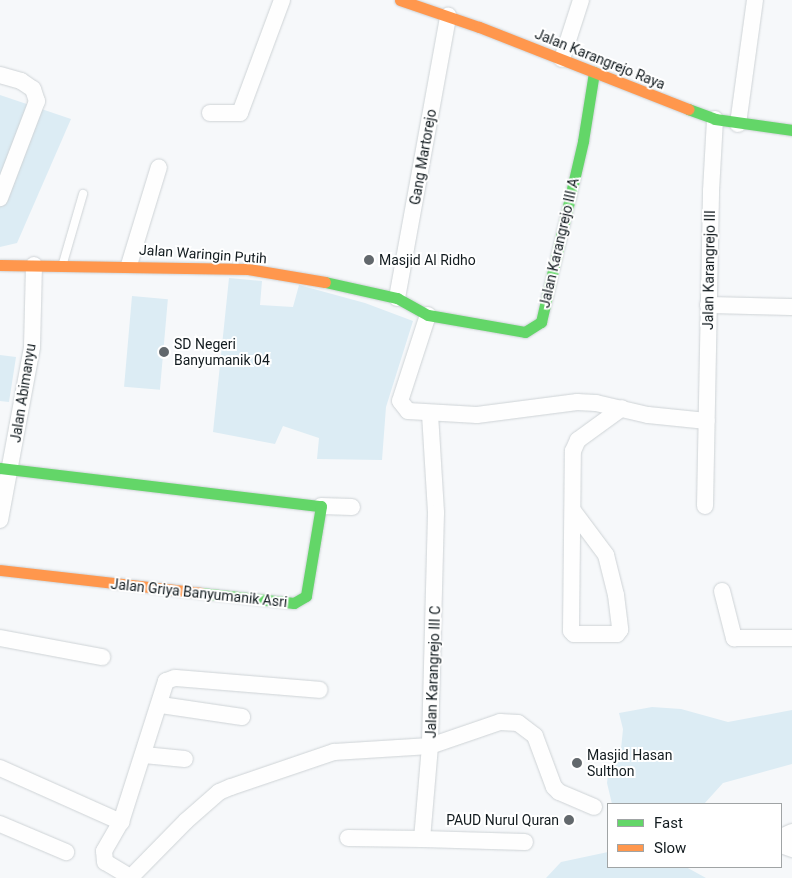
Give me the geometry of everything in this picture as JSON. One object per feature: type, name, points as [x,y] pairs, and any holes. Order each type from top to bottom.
[{"type":"street","points":[[210,113],[240,113],[282,0]]},
{"type":"street","name":"Jalan Karangrejo Raya","points":[[400,0],[442,10],[715,119],[738,124],[792,130]]},
{"type":"street","points":[[562,59],[581,0]]},
{"type":"street","points":[[738,124],[755,0]]},
{"type":"street","name":"Gang Martorejo","points":[[397,298],[442,10]]},
{"type":"street","name":"Jalan Karangrejo III A","points":[[428,315],[525,332],[541,322],[582,141],[594,72]]},
{"type":"street","points":[[0,75],[21,81],[33,89],[36,102],[0,198]]},
{"type":"street","name":"Jalan Karangrejo III","points":[[705,506],[708,305],[715,119]]},
{"type":"street","points":[[130,265],[159,167]]},
{"type":"street","name":"Jalan Waringin Putih","points":[[0,265],[130,265],[248,269],[397,298],[428,315]]},
{"type":"street","name":"Jalan Abimanyu","points":[[0,520],[6,468],[32,347],[34,265]]},
{"type":"street","points":[[708,305],[792,307]]},
{"type":"street","points":[[428,315],[400,401],[408,411],[430,414],[497,414],[552,403],[577,402],[622,408],[648,415],[707,421]]},
{"type":"street","points":[[574,512],[606,555],[616,595],[620,630],[617,634],[574,634],[571,631],[574,446],[622,408]]},
{"type":"street","name":"Jalan Karangrejo III C","points":[[430,414],[436,522],[430,746],[500,722],[518,723],[535,736],[554,787],[559,792],[594,807]]},
{"type":"street","points":[[6,468],[321,506],[352,507]]},
{"type":"street","name":"Jalan Griya Banyumanik Asri","points":[[0,570],[294,603],[306,596],[321,506]]},
{"type":"street","points":[[722,590],[734,638],[792,638]]},
{"type":"street","points":[[0,638],[102,657]]},
{"type":"street","points":[[320,690],[175,678],[166,681],[161,706],[121,822],[104,851],[105,862],[132,878],[156,848],[219,792],[344,750],[430,746],[422,839]]},
{"type":"street","points":[[161,706],[242,716]]},
{"type":"street","points":[[144,755],[185,758]]},
{"type":"street","points":[[0,768],[121,822]]},
{"type":"street","points":[[0,824],[66,852]]},
{"type":"street","points":[[348,838],[525,842]]},
{"type":"lane","points":[[63,264],[82,194]]},
{"type":"shaded area","points":[[0,95],[71,119],[17,243],[0,247]]},
{"type":"shaded area","points":[[229,278],[262,281],[260,305],[293,307],[299,285],[365,303],[413,321],[386,407],[382,460],[317,459],[319,438],[283,426],[275,444],[213,432]]},
{"type":"shaded area","points":[[132,296],[168,299],[160,390],[124,387]]},
{"type":"shaded area","points":[[0,355],[16,357],[9,402],[0,401]]},
{"type":"shaded area","points":[[652,707],[681,709],[728,722],[792,710],[792,764],[723,783],[705,803],[612,803],[607,783],[609,767],[621,749],[623,729],[619,713]]},
{"type":"shaded area","points":[[607,852],[607,868],[688,868],[706,878],[546,878],[561,862]]},
{"type":"traffic: fast","points":[[325,282],[397,298],[428,315],[525,332],[541,322],[583,141],[594,72]]},
{"type":"traffic: fast","points":[[688,109],[715,119],[792,130]]},
{"type":"traffic: fast","points":[[0,468],[321,506],[306,596],[294,603],[201,593]]},
{"type":"traffic: slow","points":[[400,0],[479,27],[688,109]]},
{"type":"traffic: slow","points":[[0,265],[248,269],[325,282]]},
{"type":"traffic: slow","points":[[0,570],[201,593]]},
{"type":"place","name":"Masjid Al Ridho","points":[[369,260]]},
{"type":"place","name":"SD Negeri Banyumanik 04","points":[[164,352]]},
{"type":"place","name":"Masjid Hasan Sulthon","points":[[577,763]]},
{"type":"place","name":"PAUD Nurul Quran","points":[[569,820]]}]
